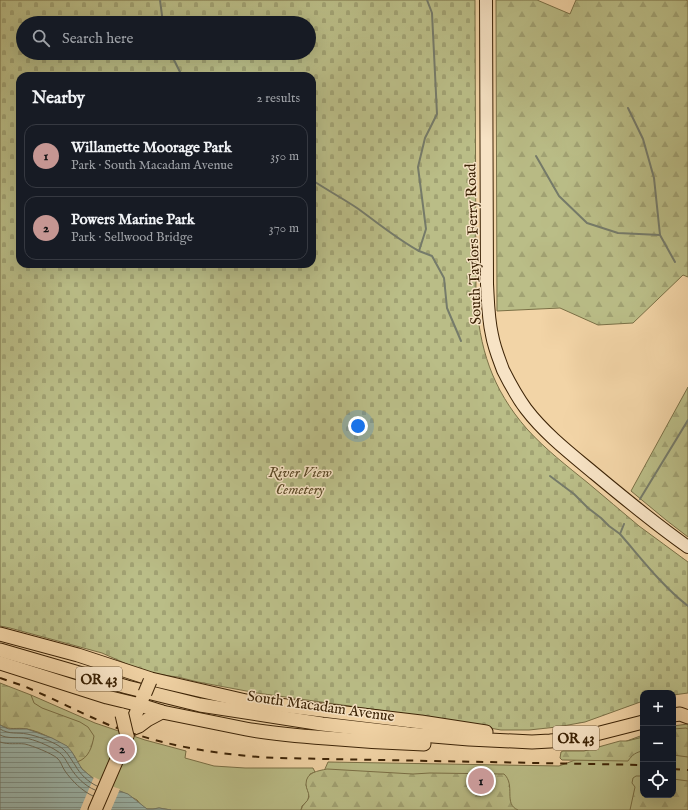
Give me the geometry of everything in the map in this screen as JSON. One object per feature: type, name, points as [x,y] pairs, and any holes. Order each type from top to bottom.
[{"type":"main road","name":"South Taylors Ferry Road","points":[[486,0],[488,314],[492,336],[500,362],[518,398],[526,410],[544,430],[658,525],[688,547]]},
{"type":"main road","points":[[0,634],[78,655],[150,680],[246,701],[421,722],[499,734],[512,741]]},
{"type":"main road","name":"South Macadam Avenue","points":[[0,650],[128,687],[200,705],[322,724],[410,734],[532,742],[562,740],[611,731],[640,723]]},
{"type":"main road","points":[[4,665],[162,712],[259,732],[361,741],[460,745],[469,739]]},
{"type":"main road","points":[[95,810],[150,680]]},
{"type":"main road","points":[[108,697],[119,708],[128,733]]},
{"type":"main road","points":[[128,733],[162,712]]},
{"type":"green space","name":"River View Cemetery","points":[[0,0],[475,0],[476,295],[480,333],[484,350],[496,383],[515,414],[527,429],[556,457],[639,526],[688,562],[688,693],[676,695],[676,690],[640,690],[640,702],[585,722],[529,730],[501,730],[421,716],[257,693],[198,682],[138,669],[102,653],[0,626]]},
{"type":"green space","points":[[496,0],[537,0],[570,14],[576,0],[688,1],[688,277],[683,275],[633,323],[598,325],[560,308],[497,311]]},
{"type":"green space","points":[[688,387],[688,537],[631,491]]},
{"type":"green space","points":[[0,683],[31,695],[34,703],[42,708],[80,722],[88,727],[94,736],[91,748],[87,755],[77,762],[73,754],[67,748],[45,735],[33,730],[10,728],[0,725]]},
{"type":"green space","points":[[31,695],[95,723],[145,740],[186,751],[185,758],[214,766],[245,768],[313,768],[315,772],[310,774],[306,785],[309,794],[308,800],[302,806],[301,810],[147,809],[137,800],[95,780],[82,769],[77,762],[52,738],[27,729],[15,729],[0,725],[32,696]]},
{"type":"green space","points":[[688,724],[688,810],[307,810],[328,762],[559,766],[640,736],[640,798],[676,798],[676,726]]},
{"type":"green space","points":[[676,729],[688,729],[688,757],[676,755]]},
{"type":"green space","points":[[640,738],[640,752],[634,754],[628,761],[562,760],[560,758],[561,752],[563,751],[584,751],[620,741]]},
{"type":"green space","points":[[327,769],[413,774],[504,774],[509,783],[511,803],[518,810],[301,810],[309,797],[306,787],[308,777],[320,770]]},
{"type":"green space","points":[[640,776],[640,798],[676,798],[676,779],[688,781],[688,810],[630,810],[635,787],[632,783],[633,778]]},
{"type":"water","points":[[0,725],[9,729],[27,729],[52,738],[67,746],[82,769],[95,780],[128,794],[147,809],[159,808],[171,810],[0,810]]},
{"type":"pier","points":[[94,777],[120,789],[111,810],[80,810]]},
{"type":"waterway","points":[[160,0],[162,16]]},
{"type":"waterway","points":[[427,0],[432,13],[437,114],[425,138],[418,167],[426,229],[419,251],[432,256],[444,278],[447,308],[461,341]]},
{"type":"waterway","points":[[174,60],[180,72]]},
{"type":"waterway","points":[[628,108],[643,139],[654,178],[660,235]]},
{"type":"waterway","points":[[536,156],[559,196],[587,223],[618,233],[660,235],[675,262]]},
{"type":"waterway","points":[[316,182],[357,208],[395,236],[419,251]]},
{"type":"waterway","points":[[640,499],[688,420]]},
{"type":"waterway","points":[[550,476],[574,494],[588,508],[620,534]]},
{"type":"waterway","points":[[624,524],[620,534],[661,581],[688,606]]},
{"type":"railway","points":[[0,678],[26,687],[109,725],[150,739],[233,755],[276,758],[640,765]]},
{"type":"railway","points":[[676,769],[688,770]]},
{"type":"place","name":"Powers Marine Park","points":[[122,749]]},
{"type":"place","name":"Willamette Moorage Park","points":[[481,781]]}]
